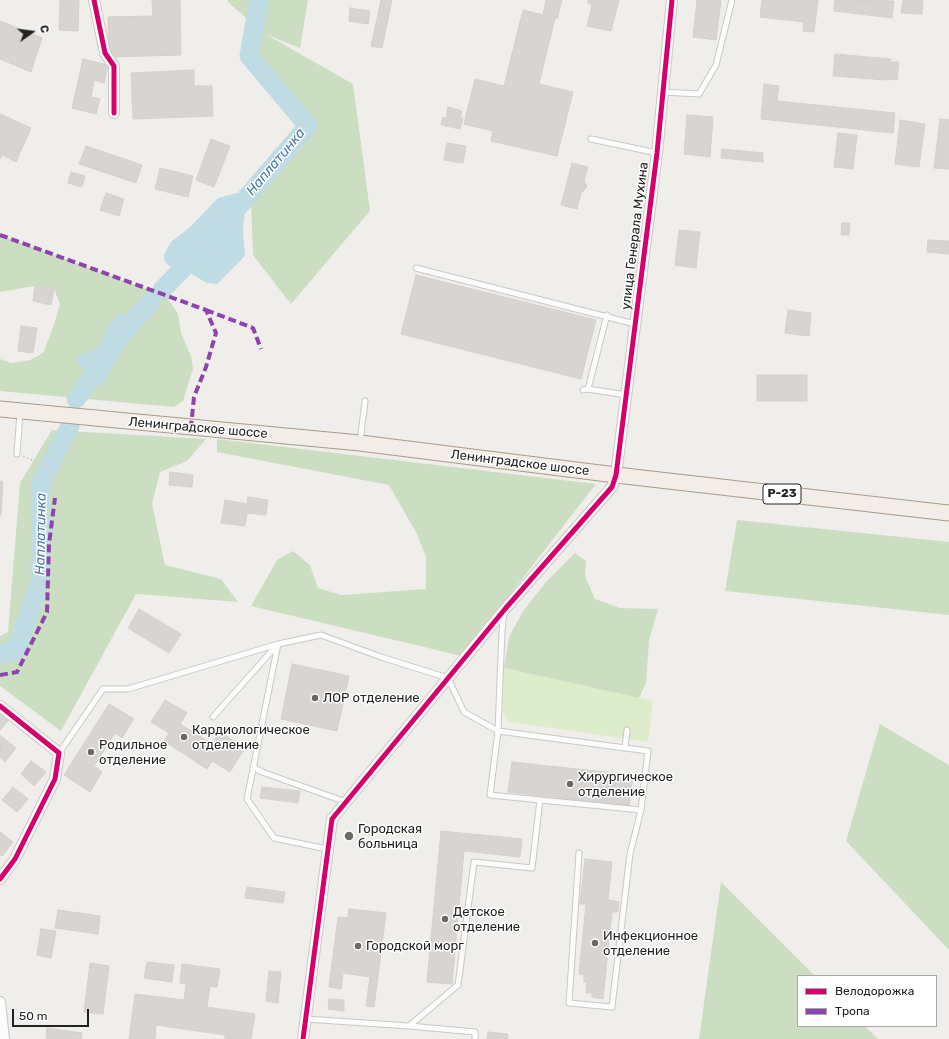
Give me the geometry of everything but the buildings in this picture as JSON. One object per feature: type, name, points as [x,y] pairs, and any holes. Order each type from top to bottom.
[{"type":"main road","name":"Ленинградское шоссе","points":[[0,409],[360,443],[616,475],[949,513]]},
{"type":"street","points":[[94,0],[105,53],[114,66],[114,113]]},
{"type":"street","name":"улица Генерала Мухина","points":[[303,1039],[332,819],[505,609],[612,487],[616,475],[657,153],[672,0]]},
{"type":"street","points":[[0,706],[59,753],[55,779],[15,859],[0,879]]},
{"type":"street","points":[[0,1002],[4,1039]]},
{"type":"lane","points":[[663,92],[699,94],[716,65],[732,0]]},
{"type":"lane","points":[[591,139],[657,153]]},
{"type":"lane","points":[[416,268],[607,315],[635,324]]},
{"type":"lane","points":[[607,315],[586,390],[626,395]]},
{"type":"lane","points":[[360,443],[365,400]]},
{"type":"lane","points":[[17,454],[20,411]]},
{"type":"lane","points":[[505,609],[502,631],[498,731],[490,795],[641,810]]},
{"type":"lane","points":[[59,753],[103,689],[128,689],[278,644],[321,635],[381,657],[448,678],[464,712],[498,731],[648,751],[641,810],[630,854],[612,1007],[569,1003],[579,853]]},
{"type":"lane","points":[[213,718],[278,644]]},
{"type":"lane","points":[[278,644],[247,799],[274,838],[327,849]]},
{"type":"lane","points":[[625,748],[627,730]]},
{"type":"lane","points":[[253,766],[262,772],[346,802]]},
{"type":"lane","points":[[409,1026],[458,985],[474,862],[532,868],[540,800]]},
{"type":"lane","points":[[306,1019],[475,1032],[475,1039]]},
{"type":"path","points":[[30,458],[48,467],[55,498]]},
{"type":"green space","points":[[228,0],[308,0],[300,48],[267,35],[353,84],[370,211],[291,304],[253,255],[251,203],[313,131],[257,54],[262,32],[228,2]]},
{"type":"green space","points":[[0,235],[166,296],[178,314],[181,333],[191,356],[193,369],[183,401],[174,407],[0,391],[0,359],[12,363],[30,360],[43,353],[53,328],[60,304],[54,289],[35,286],[0,292]]},
{"type":"green space","points":[[52,430],[206,439],[187,461],[160,472],[152,504],[165,565],[221,579],[238,602],[136,594],[61,731],[0,686],[0,636],[8,632],[20,483]]},
{"type":"green space","points":[[217,439],[596,484],[462,656],[251,606],[277,560],[293,551],[310,565],[318,588],[341,595],[426,589],[426,557],[417,534],[389,485],[217,452]]},
{"type":"green space","points":[[737,520],[949,542],[949,615],[725,591]]},
{"type":"green space","points":[[575,553],[586,561],[585,576],[595,599],[620,608],[658,609],[649,640],[646,683],[639,698],[504,668],[509,637],[523,611],[547,581]]},
{"type":"green space","points":[[504,668],[653,701],[648,742],[510,722],[505,718],[503,711]]},
{"type":"green space","points":[[880,724],[949,765],[949,950],[846,841]]},
{"type":"green space","points":[[721,882],[814,975],[797,975],[797,1027],[866,1027],[878,1039],[699,1039]]},
{"type":"water","points":[[237,193],[244,200],[245,209],[243,230],[245,255],[242,259],[217,284],[207,283],[190,273],[170,267],[164,260],[164,255],[171,242],[190,227],[218,198]]},
{"type":"water","points":[[122,312],[124,324],[120,353],[105,381],[99,385],[91,384],[87,380],[85,371],[78,363],[78,356],[98,348],[106,329],[118,314]]},
{"type":"waterway","name":"Наплатинка","points":[[227,220],[308,126],[249,56],[259,0]]},
{"type":"waterway","name":"Наплатинка","points":[[162,290],[199,252]]},
{"type":"waterway","name":"Наплатинка","points":[[76,399],[128,326],[151,302]]},
{"type":"waterway","name":"Наплатинка","points":[[0,653],[16,651],[40,582],[41,483],[70,426]]},
{"type":"marked path","points":[[0,235],[206,310],[216,333],[206,367],[194,397],[191,427]]},
{"type":"marked path","points":[[206,310],[253,328],[261,349]]},
{"type":"marked path","points":[[0,675],[17,672],[47,612],[49,544],[55,498]]},
{"type":"cycle path","points":[[94,0],[105,53],[114,66],[114,113]]},
{"type":"cycle path","points":[[303,1039],[332,819],[505,609],[612,487],[616,475],[657,153],[672,0]]},
{"type":"cycle path","points":[[0,706],[59,753],[55,779],[15,859],[0,879]]},
{"type":"place","name":"ЛОР отделение","points":[[315,698]]},
{"type":"place","name":"Кардиологическое отделение","points":[[184,737]]},
{"type":"place","name":"Родильное отделение","points":[[91,752]]},
{"type":"place","name":"Хирургическое отделение","points":[[570,784]]},
{"type":"place","name":"Городская больница","points":[[349,836]]},
{"type":"place","name":"Детское отделение","points":[[445,919]]},
{"type":"place","name":"Инфекционное отделение","points":[[595,943]]},
{"type":"place","name":"Городской морг","points":[[358,946]]}]
